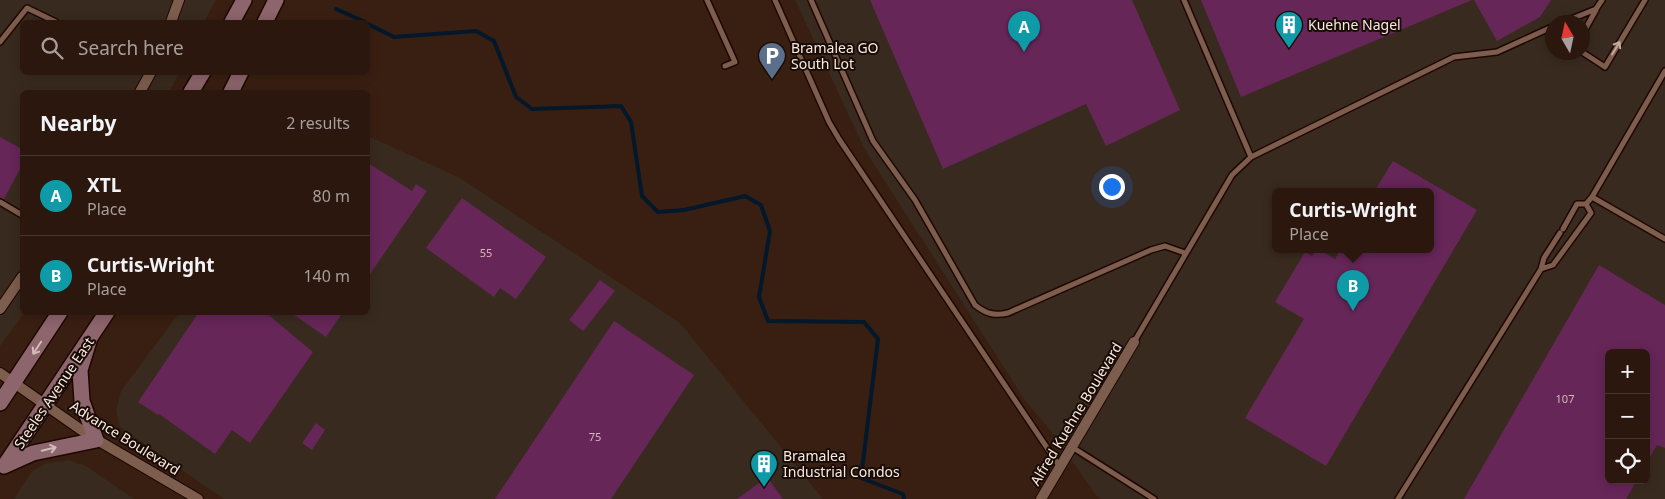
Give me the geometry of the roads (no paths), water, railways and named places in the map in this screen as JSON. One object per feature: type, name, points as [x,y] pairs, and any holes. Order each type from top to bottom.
[{"type":"main road","points":[[233,20],[244,0]]},
{"type":"main road","points":[[266,20],[276,0]]},
{"type":"main road","points":[[192,90],[201,75]]},
{"type":"main road","points":[[232,90],[240,75]]},
{"type":"main road","points":[[0,403],[58,315]]},
{"type":"main road","name":"Steeles Avenue East","points":[[2,469],[89,342],[105,315]]},
{"type":"main road","points":[[2,469],[33,453],[96,440],[82,401],[80,370],[89,342]]},
{"type":"street","points":[[172,20],[179,0]]},
{"type":"street","points":[[141,90],[149,75]]},
{"type":"street","points":[[0,309],[20,280]]},
{"type":"street","name":"Alfred Kuehne Boulevard","points":[[1041,499],[1134,342]]},
{"type":"street","name":"Advance Boulevard","points":[[0,373],[96,440],[198,499]]},
{"type":"lane","points":[[707,0],[736,62],[725,66]]},
{"type":"lane","points":[[776,0],[829,122],[839,139],[1060,467]]},
{"type":"lane","points":[[811,0],[873,141],[915,200],[975,305],[982,311],[990,314],[1008,313],[1151,250],[1165,246],[1185,253]]},
{"type":"lane","points":[[1184,0],[1251,157]]},
{"type":"lane","points":[[1590,20],[1602,0]]},
{"type":"lane","points":[[1590,57],[1605,67],[1645,0]]},
{"type":"lane","points":[[0,42],[28,8],[52,20]]},
{"type":"lane","points":[[1581,15],[1596,9]]},
{"type":"lane","points":[[1134,342],[1232,175],[1251,157],[1454,57],[1497,52],[1545,30]]},
{"type":"lane","points":[[1398,499],[1541,269],[1544,258],[1577,204],[1586,204],[1592,197],[1665,71]]},
{"type":"lane","points":[[1592,197],[1665,240]]},
{"type":"lane","points":[[0,202],[20,214]]},
{"type":"lane","points":[[1541,269],[1553,265],[1573,240],[1590,213],[1586,204]]},
{"type":"lane","points":[[1072,447],[1154,499]]},
{"type":"waterway","points":[[336,9],[361,20]]},
{"type":"waterway","points":[[370,25],[394,37],[476,31],[494,41],[516,97],[532,109],[621,106],[631,122],[642,196],[658,212],[684,210],[745,196],[761,205],[770,231],[759,297],[768,321],[864,322],[878,339],[861,478],[903,494],[904,499]]},
{"type":"place","name":"Kuehne Nagel","points":[[1289,49]]},
{"type":"place","name":"XTL","points":[[1024,52]]},
{"type":"place","name":"Bramalea GO South Lot","points":[[772,80]]},
{"type":"place","name":"Curtis-Wright","points":[[1353,311]]},
{"type":"place","name":"Bramalea Industrial Condos","points":[[764,488]]}]
